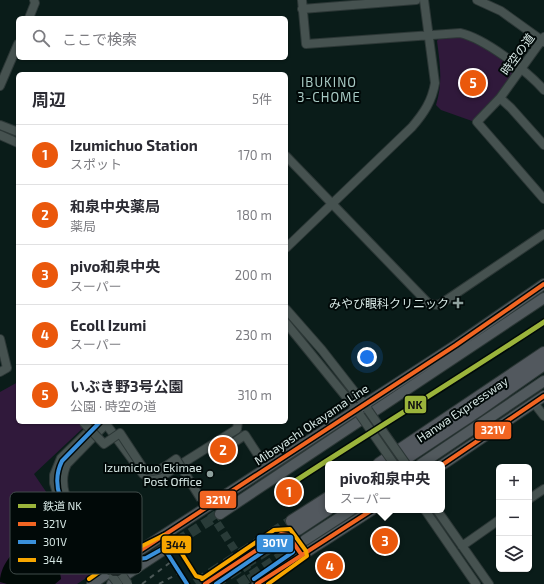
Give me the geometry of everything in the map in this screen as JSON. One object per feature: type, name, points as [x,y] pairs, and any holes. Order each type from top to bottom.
[{"type":"highway","name":"Hanwa Expressway","points":[[383,461],[544,353]]},
{"type":"highway","name":"Hanwa Expressway","points":[[400,461],[477,412],[544,364]]},
{"type":"highway","points":[[325,500],[295,525],[325,510]]},
{"type":"main road","name":"Mibayashi Okayama Line","points":[[142,557],[544,284]]},
{"type":"main road","name":"Mibayashi Okayama Line","points":[[220,514],[454,360],[544,298]]},
{"type":"main road","points":[[425,461],[544,381]]},
{"type":"main road","points":[[445,463],[544,396]]},
{"type":"main road","points":[[305,540],[346,513]]},
{"type":"main road","points":[[257,584],[367,513]]},
{"type":"main road","name":"Mibayashi Okayama Line","points":[[142,561],[165,549]]},
{"type":"main road","name":"Mibayashi Okayama Line","points":[[92,584],[114,576]]},
{"type":"street","points":[[30,16],[35,3],[34,0]]},
{"type":"street","points":[[302,0],[306,44],[460,33],[467,34],[476,38],[521,69],[544,90]]},
{"type":"street","points":[[302,9],[416,0]]},
{"type":"street","points":[[288,246],[412,127],[424,113],[432,98],[435,83],[424,0]]},
{"type":"street","points":[[477,0],[501,11],[543,40]]},
{"type":"street","name":"時空の道","points":[[543,40],[500,98],[477,122],[544,199]]},
{"type":"street","points":[[0,86],[16,49]]},
{"type":"street","points":[[500,98],[544,145]]},
{"type":"street","points":[[0,125],[16,131]]},
{"type":"street","points":[[0,135],[16,142]]},
{"type":"street","points":[[288,158],[429,304],[433,306],[439,304],[544,234]]},
{"type":"street","points":[[288,311],[322,350],[362,409],[393,461]]},
{"type":"street","points":[[288,325],[362,409],[404,461]]},
{"type":"street","points":[[0,339],[1,348],[8,368],[0,372]]},
{"type":"street","points":[[534,403],[544,416]]},
{"type":"street","points":[[85,424],[104,444],[120,433],[143,468],[149,471],[160,470],[176,459],[187,473],[201,499]]},
{"type":"street","points":[[57,492],[54,476],[61,458],[103,424]]},
{"type":"street","points":[[105,424],[142,474],[150,479],[159,478],[171,472],[237,429],[238,424]]},
{"type":"street","points":[[236,441],[245,435],[262,461],[300,436]]},
{"type":"street","points":[[532,497],[544,489]]},
{"type":"street","points":[[427,513],[476,584]]},
{"type":"street","points":[[439,513],[489,584]]},
{"type":"street","points":[[462,546],[496,522]]},
{"type":"street","points":[[114,576],[128,584]]},
{"type":"shaded area","points":[[453,36],[474,40],[514,68],[515,72],[496,96],[472,121],[441,110],[436,105],[440,89],[440,66],[437,41],[440,37]]},
{"type":"shaded area","points":[[16,383],[16,424],[82,424],[84,427],[34,474],[46,492],[10,492],[10,574],[92,574],[77,584],[0,584],[0,392]]},
{"type":"shaded area","points":[[10,556],[10,574],[60,574],[61,579],[55,584],[7,584],[0,582],[3,568]]},
{"type":"tunnel","points":[[204,503],[257,584]]},
{"type":"tunnel","points":[[165,549],[220,514]]},
{"type":"tunnel","points":[[196,584],[292,521]]},
{"type":"tunnel","points":[[213,584],[298,529]]},
{"type":"tunnel","points":[[239,584],[305,540]]},
{"type":"railway","points":[[142,584],[172,561]]},
{"type":"railway","points":[[159,584],[179,573]]},
{"type":"rail line","name":"NK","points":[[326,461],[544,322]]},
{"type":"rail line","name":"NK","points":[[286,487],[325,462]]},
{"type":"transit line","name":"321V","points":[[142,550],[456,345],[544,284]]},
{"type":"transit line","name":"321V","points":[[445,463],[544,396]]},
{"type":"transit line","name":"301V","points":[[59,492],[57,479],[62,461],[98,424]]},
{"type":"transit line","name":"321V","points":[[257,584],[367,513]]},
{"type":"transit line","name":"344","points":[[202,579],[274,530],[290,529],[306,551],[307,556],[268,584]]},
{"type":"transit line","name":"321V","points":[[205,584],[281,534],[288,535],[301,554]]},
{"type":"transit line","name":"344","points":[[142,546],[164,535],[172,538],[196,576],[203,578]]},
{"type":"transit line","name":"301V","points":[[216,584],[279,541],[285,541],[293,552],[254,579]]},
{"type":"transit line","name":"301V","points":[[142,558],[146,558],[164,548],[187,584]]},
{"type":"transit line","name":"344","points":[[89,579],[96,574]]},
{"type":"place","name":"いぶき野3号公園","points":[[473,83]]},
{"type":"place","name":"みやび眼科クリニック","points":[[458,303]]},
{"type":"place","name":"和泉中央薬局","points":[[223,450]]},
{"type":"place","name":"Izumichuo Ekimae Post Office","points":[[210,474]]},
{"type":"place","name":"Izumichuo Station","points":[[289,492]]},
{"type":"place","name":"pivo和泉中央","points":[[385,541]]},
{"type":"place","name":"Ecoll Izumi","points":[[330,566]]},
{"type":"district","name":"IBUKINO 3-CHOME","points":[[329,90]]}]
